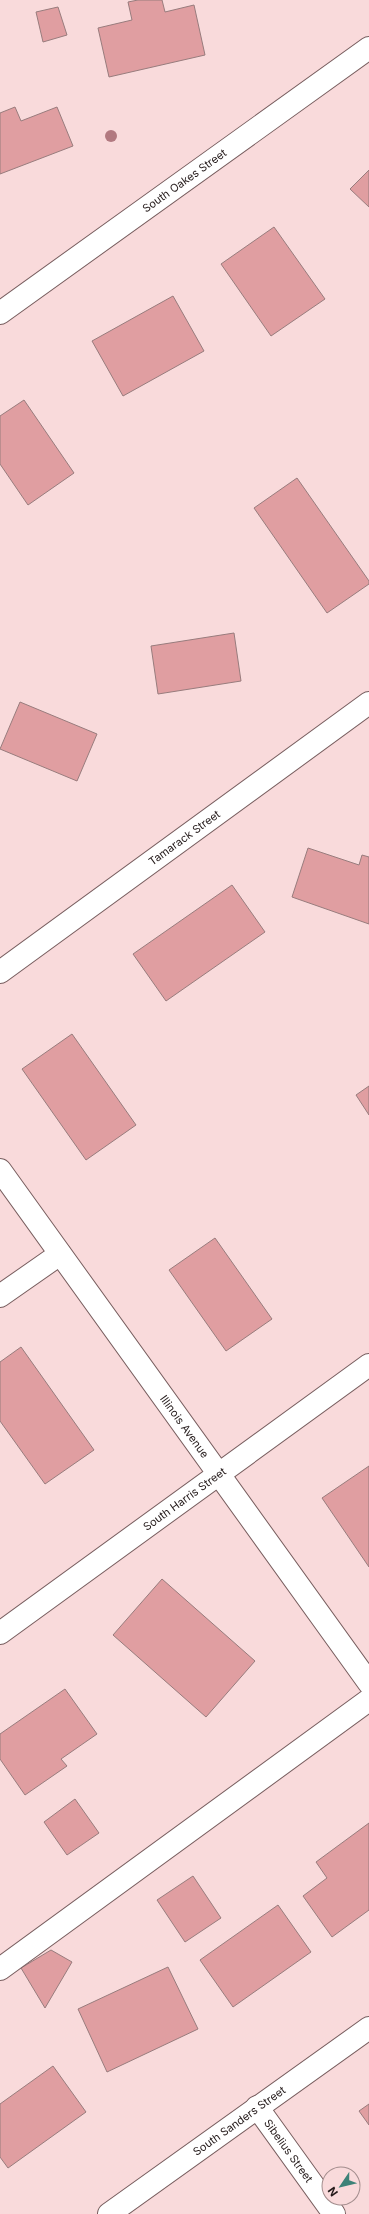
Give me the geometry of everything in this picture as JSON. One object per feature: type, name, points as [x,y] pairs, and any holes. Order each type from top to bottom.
[{"type":"street","name":"South Oakes Street","points":[[0,313],[369,48]]},
{"type":"street","name":"Tamarack Street","points":[[0,972],[369,703]]},
{"type":"street","name":"Illinois Avenue","points":[[0,1170],[369,1683]]},
{"type":"street","points":[[0,1296],[60,1254]]},
{"type":"street","name":"South Harris Street","points":[[0,1633],[220,1475],[369,1365]]},
{"type":"street","points":[[0,1969],[369,1700]]},
{"type":"street","name":"South Sanders Street","points":[[110,2214],[369,2028]]},
{"type":"street","name":"Sibelius Street","points":[[258,2107],[334,2214]]},
{"type":"building","points":[[138,0],[162,0],[165,12],[194,5],[205,55],[109,77],[98,28],[132,20],[128,2]]},
{"type":"building","points":[[58,7],[67,35],[43,42],[36,12]]},
{"type":"building","points":[[15,107],[21,121],[57,107],[73,146],[0,174],[0,113]]},
{"type":"building","points":[[369,170],[369,207],[350,189]]},
{"type":"building","points":[[274,227],[325,299],[271,336],[221,264]]},
{"type":"building","points":[[173,296],[204,351],[123,396],[92,341]]},
{"type":"building","points":[[24,400],[74,473],[28,505],[0,464],[0,416]]},
{"type":"building","points":[[297,478],[369,581],[369,584],[327,613],[254,508]]},
{"type":"building","points":[[234,633],[241,681],[158,694],[151,646]]},
{"type":"building","points":[[20,702],[97,734],[77,781],[0,749]]},
{"type":"building","points":[[308,848],[359,865],[362,855],[369,857],[369,924],[292,897]]},
{"type":"building","points":[[232,885],[265,932],[166,1001],[133,954]]},
{"type":"building","points":[[72,1034],[136,1125],[86,1160],[22,1069]]},
{"type":"building","points":[[369,1086],[369,1115],[356,1095]]},
{"type":"building","points":[[215,1238],[272,1319],[226,1351],[169,1270]]},
{"type":"building","points":[[21,1347],[94,1450],[45,1484],[0,1421],[0,1362]]},
{"type":"building","points":[[369,1466],[369,1567],[322,1498]]},
{"type":"building","points":[[162,1579],[255,1661],[206,1717],[113,1635]]},
{"type":"building","points":[[65,1689],[97,1734],[61,1759],[67,1766],[25,1795],[0,1759],[0,1734]]},
{"type":"building","points":[[75,1799],[99,1833],[67,1855],[44,1822]]},
{"type":"building","points":[[369,1823],[369,1910],[332,1937],[303,1896],[327,1878],[316,1862]]},
{"type":"building","points":[[193,1876],[221,1918],[185,1942],[157,1900]]},
{"type":"building","points":[[278,1905],[311,1952],[233,2007],[200,1960]]},
{"type":"building","points":[[51,1950],[72,1962],[45,2008],[21,1968]]},
{"type":"building","points":[[168,1967],[198,2029],[107,2072],[78,2009]]},
{"type":"building","points":[[53,2066],[86,2112],[8,2168],[0,2157],[0,2104]]},
{"type":"building","points":[[369,2104],[369,2125],[359,2111]]}]
